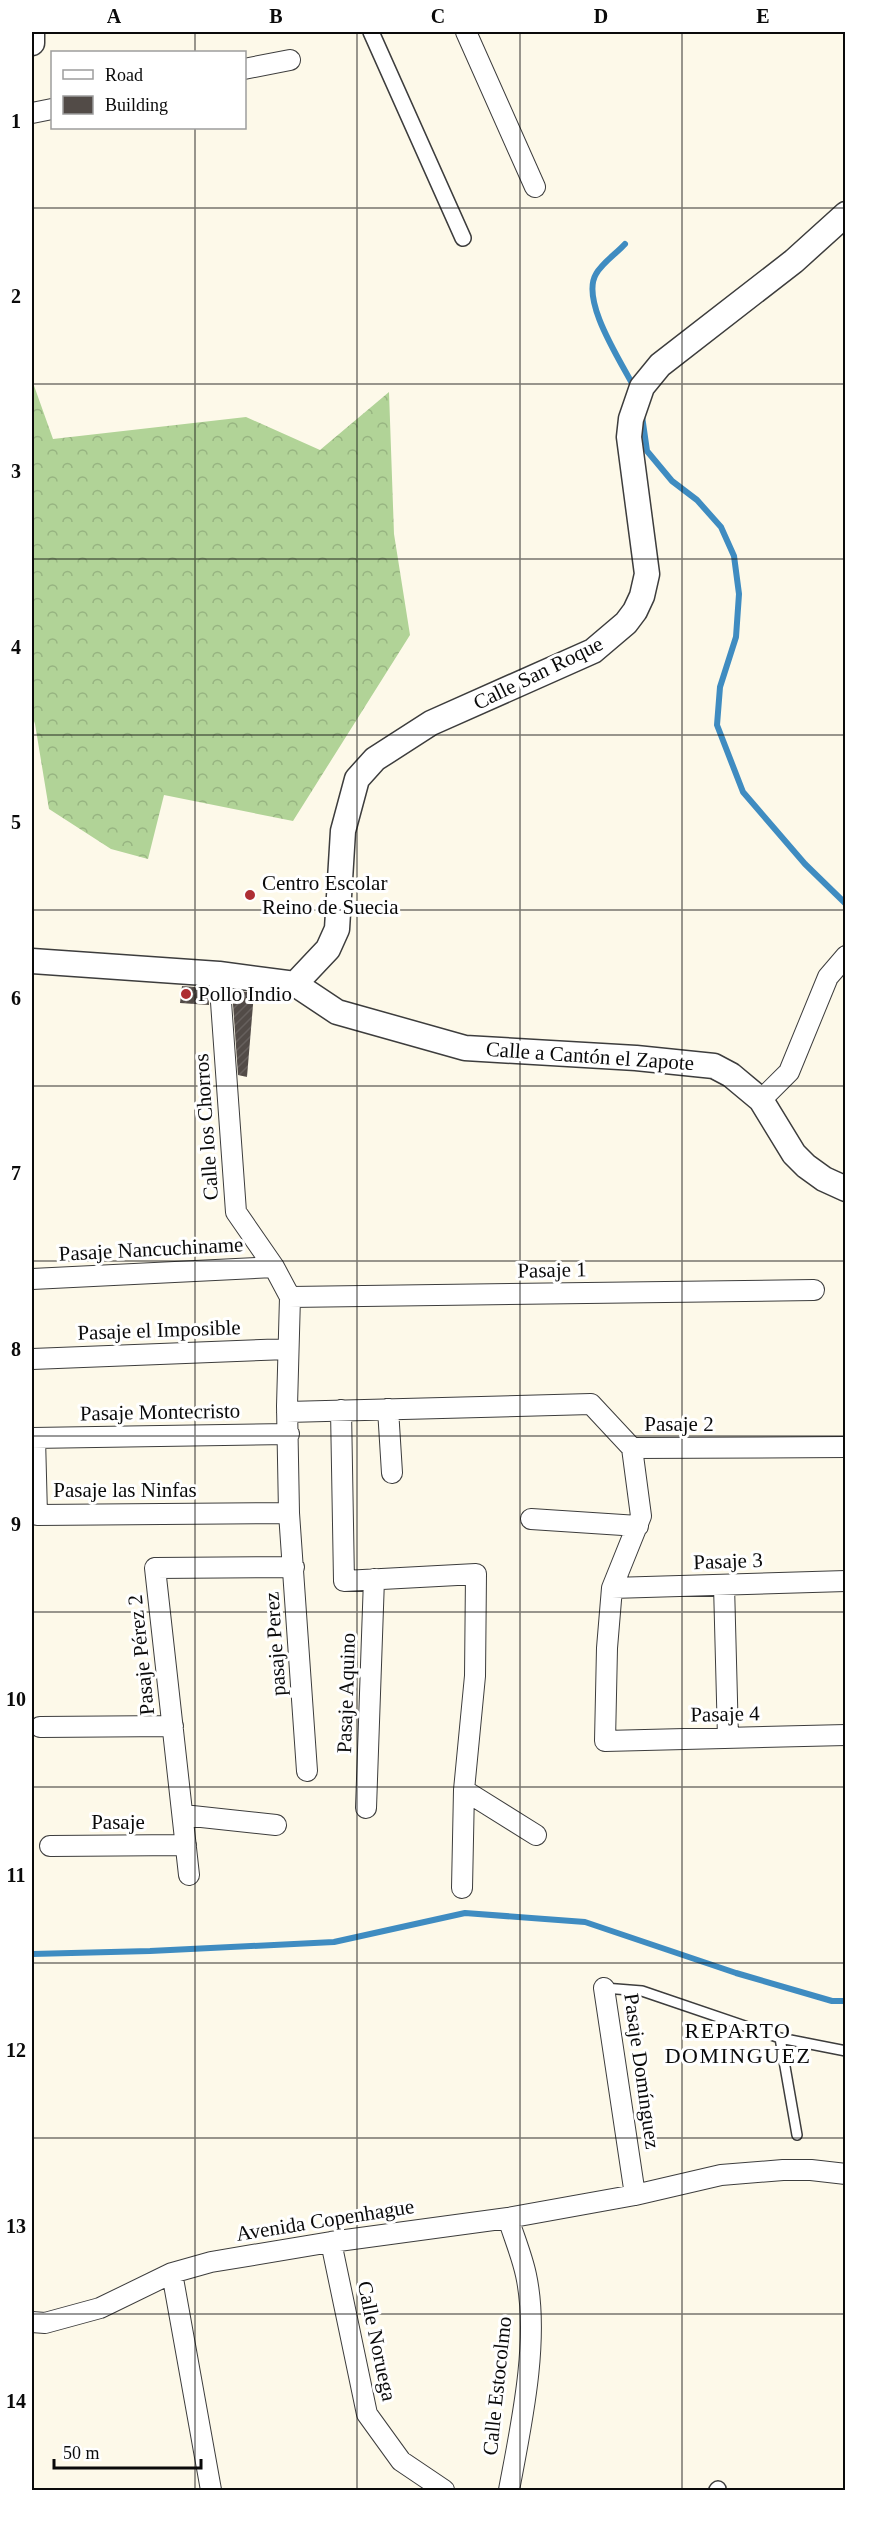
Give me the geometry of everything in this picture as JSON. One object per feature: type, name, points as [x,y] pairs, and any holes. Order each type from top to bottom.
[{"type":"street","points":[[32,32],[32,43]]},
{"type":"street","points":[[371,32],[463,238]]},
{"type":"street","points":[[466,32],[535,187]]},
{"type":"street","points":[[246,69],[290,60]]},
{"type":"street","points":[[32,113],[51,109]]},
{"type":"street","name":"Calle San Roque","points":[[295,984],[328,949],[337,929],[343,831],[357,779],[375,759],[431,723],[593,651],[626,623],[642,596],[647,574],[629,437],[631,418],[642,387],[660,365],[794,261],[846,214]]},
{"type":"street","points":[[761,1100],[789,1072],[828,977],[846,956]]},
{"type":"street","points":[[32,961],[219,974],[295,984]]},
{"type":"street","name":"Calle los Chorros","points":[[219,974],[236,1212],[274,1267],[290,1297]]},
{"type":"street","name":"Calle a Cantón el Zapote","points":[[295,984],[338,1012],[465,1048],[636,1058],[714,1066],[731,1075],[761,1100],[794,1154],[824,1179],[846,1189]]},
{"type":"street","name":"Pasaje Nancuchiname","points":[[32,1280],[274,1267]]},
{"type":"street","name":"Pasaje 1","points":[[290,1297],[814,1290]]},
{"type":"street","points":[[290,1297],[287,1412],[290,1513]]},
{"type":"street","name":"Pasaje el Imposible","points":[[32,1359],[288,1349]]},
{"type":"street","name":"Pasaje 2","points":[[287,1412],[591,1404],[632,1448],[846,1447]]},
{"type":"street","points":[[388,1409],[392,1473]]},
{"type":"street","points":[[341,1410],[344,1581],[476,1574],[475,1676],[464,1790],[462,1888]]},
{"type":"street","name":"Pasaje Montecristo","points":[[33,1438],[289,1434]]},
{"type":"street","name":"Pasaje las Ninfas","points":[[33,1438],[37,1515],[290,1513]]},
{"type":"street","points":[[612,1588],[640,1516],[632,1448]]},
{"type":"street","name":"pasaje Perez","points":[[290,1513],[308,1771]]},
{"type":"street","points":[[531,1519],[638,1526]]},
{"type":"street","name":"Pasaje Pérez 2","points":[[189,1875],[155,1568],[294,1567]]},
{"type":"street","name":"Pasaje Aquino","points":[[366,1808],[374,1580]]},
{"type":"street","name":"Pasaje 3","points":[[612,1588],[846,1581]]},
{"type":"street","points":[[724,1586],[728,1738]]},
{"type":"street","name":"Pasaje 4","points":[[612,1588],[607,1648],[605,1741],[846,1735]]},
{"type":"street","points":[[40,1727],[173,1726]]},
{"type":"street","points":[[464,1790],[536,1835]]},
{"type":"street","points":[[183,1815],[276,1825]]},
{"type":"street","name":"Pasaje","points":[[50,1846],[186,1845]]},
{"type":"street","name":"Pasaje Domínguez","points":[[604,1988],[635,2195]]},
{"type":"street","name":"Avenida Copenhague","points":[[32,2322],[45,2323],[100,2308],[172,2273],[211,2262],[331,2242],[508,2218],[635,2195],[721,2175],[783,2170],[846,2174]]},
{"type":"street","name":"Calle Estocolmo","points":[[508,2218],[526,2276],[531,2332],[521,2426],[508,2490]]},
{"type":"street","name":"Calle Noruega","points":[[331,2242],[367,2414],[401,2461],[444,2490]]},
{"type":"street","points":[[172,2273],[211,2490]]},
{"type":"lane","name":"Pasaje Domínguez","points":[[604,1988],[642,1991],[780,2038],[846,2051]]},
{"type":"lane","points":[[780,2038],[797,2135]]},
{"type":"green space","points":[[32,380],[53,439],[246,417],[320,450],[389,392],[394,534],[410,635],[293,821],[164,795],[148,859],[111,849],[49,809],[32,715]]},
{"type":"building","points":[[182,986],[208,988],[209,1005],[180,1003]]},
{"type":"building","points":[[232,990],[254,993],[247,1077],[238,1075]]},
{"type":"waterway","points":[[625,244],[602,266],[596,274],[593,286],[598,315],[635,389]]},
{"type":"waterway","points":[[642,416],[647,451],[672,481],[697,500],[721,527],[734,556],[739,594],[736,637],[720,687],[717,725],[743,792],[805,864],[846,904]]},
{"type":"waterway","points":[[32,1954],[334,1942],[465,1913],[585,1922],[736,1973],[832,2001],[846,2001]]},
{"type":"place","name":"Centro Escolar Reino de Suecia","points":[[250,895]]},
{"type":"place","name":"Pollo Indio","points":[[186,994]]},
{"type":"district","name":"REPARTO DOMINGUEZ","points":[[738,2042]]}]
